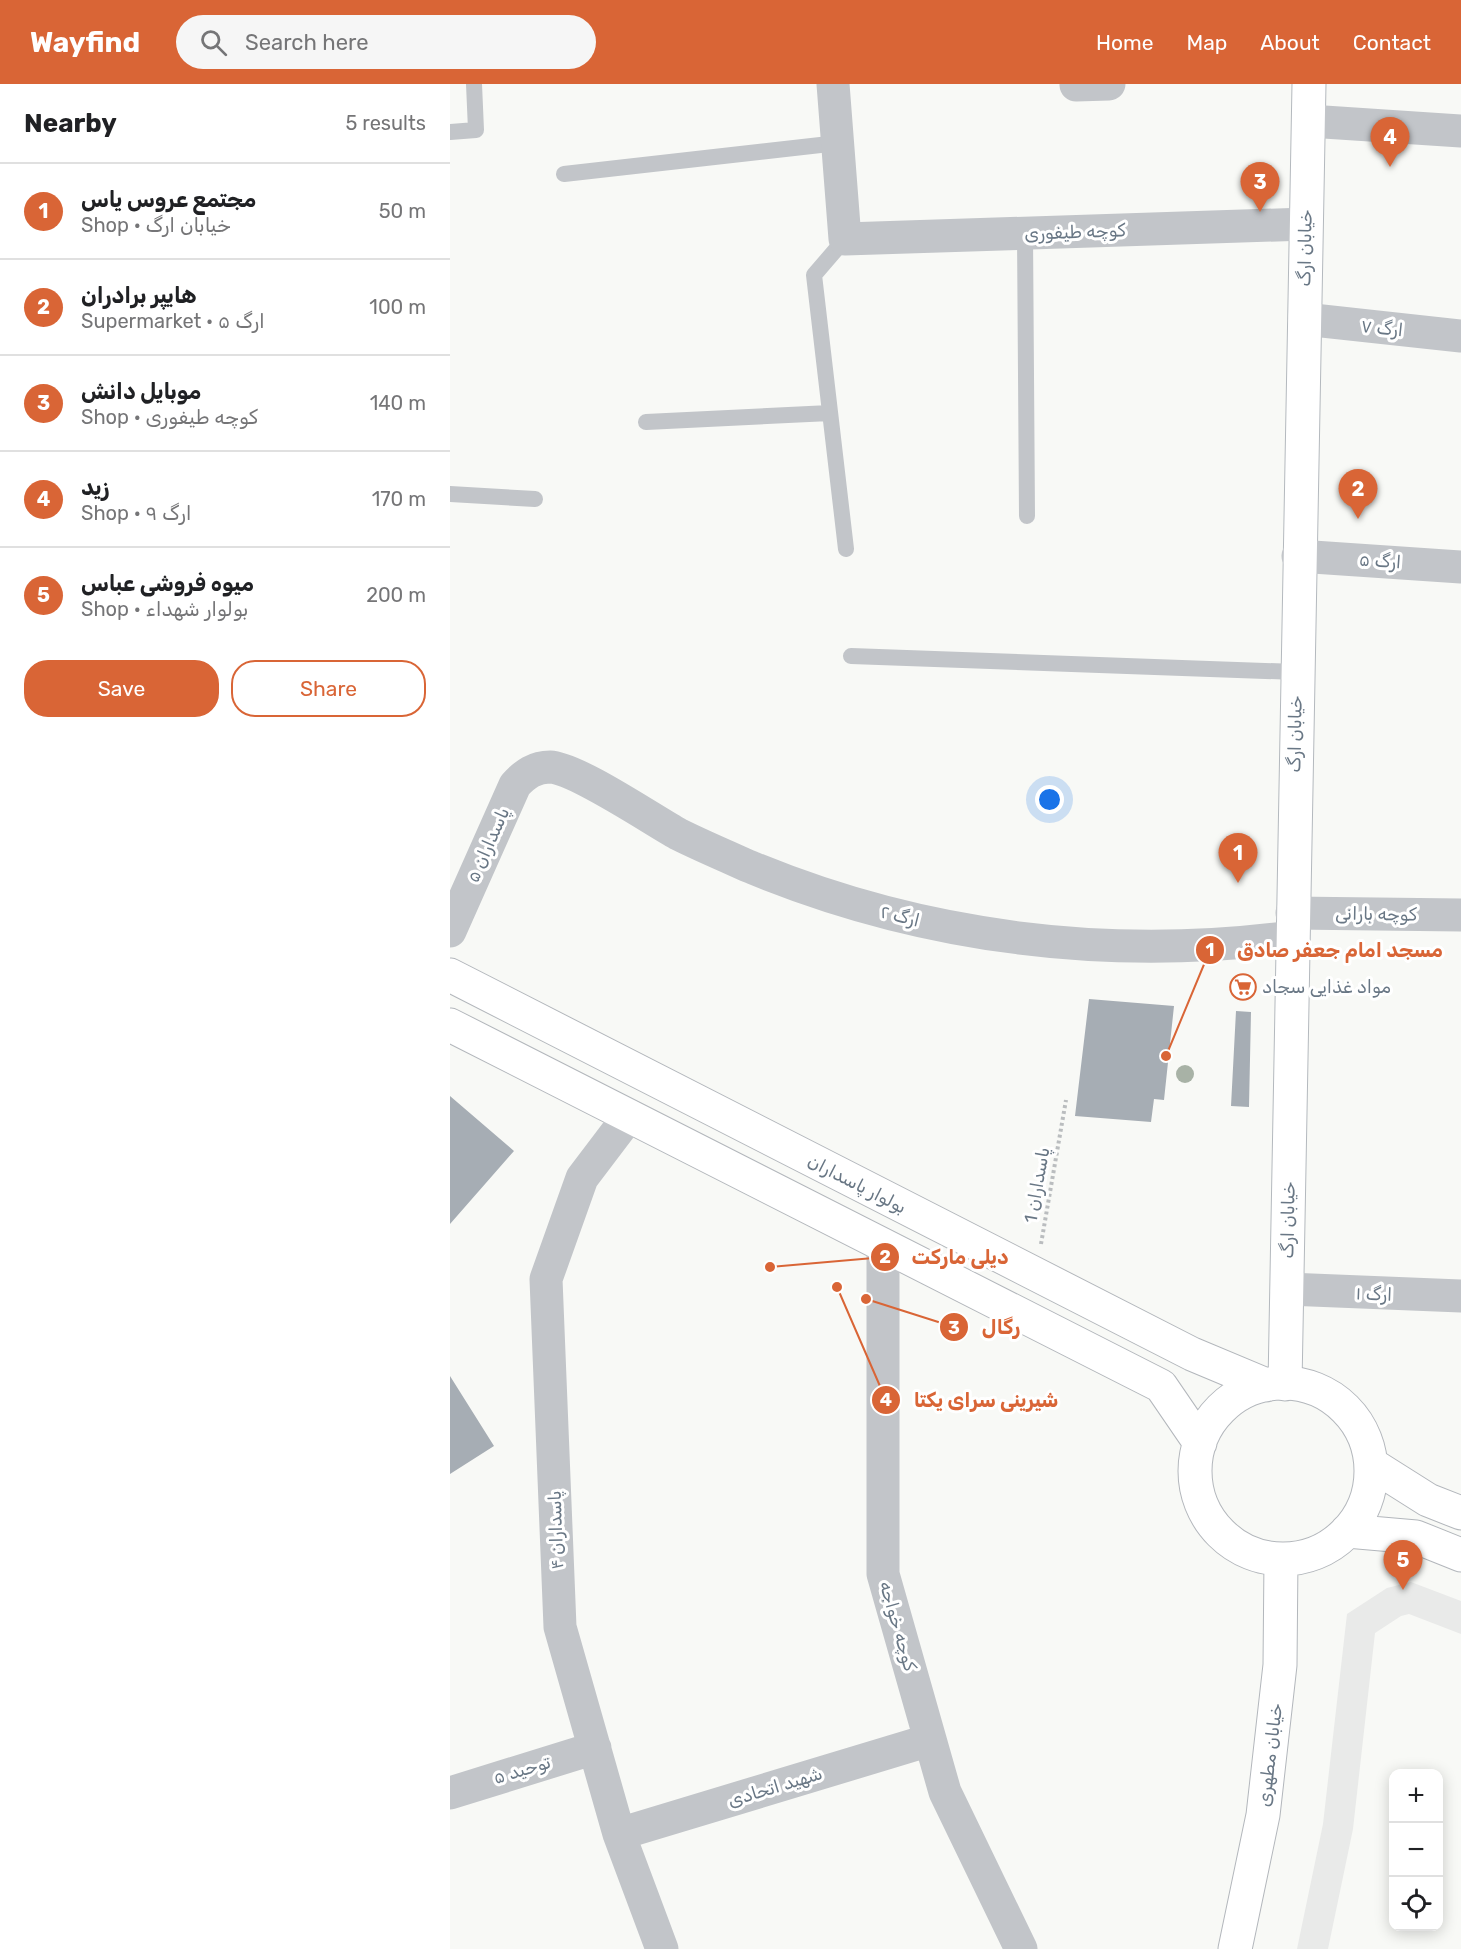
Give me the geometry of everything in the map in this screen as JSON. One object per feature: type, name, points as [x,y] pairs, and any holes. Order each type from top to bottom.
[{"type":"main road","name":"خیابان ارگ","points":[[1275,1384],[1287,1288],[1296,672],[1310,84]]},
{"type":"main road","name":"بولوار پاسداران","points":[[450,975],[1192,1354],[1275,1384]]},
{"type":"main road","points":[[450,1025],[1161,1386],[1200,1443]]},
{"type":"main road","points":[[1275,1384],[1320,1392],[1350,1414],[1368,1446],[1371,1464],[1366,1500],[1347,1531],[1334,1543],[1317,1552],[1281,1559],[1246,1551],[1230,1541],[1211,1521],[1199,1497],[1195,1479],[1200,1443],[1207,1426],[1226,1405],[1249,1390],[1275,1384]]},
{"type":"main road","points":[[1371,1464],[1428,1500],[1461,1513]]},
{"type":"main road","points":[[1347,1531],[1416,1537],[1461,1555]]},
{"type":"main road","name":"خیابان مطهری","points":[[1235,1949],[1263,1815],[1280,1665],[1281,1559]]},
{"type":"street","points":[[833,84],[845,239]]},
{"type":"street","points":[[1076,85],[1109,84]]},
{"type":"street","points":[[1309,121],[1461,130]]},
{"type":"street","name":"کوچه طیفوری","points":[[845,239],[1306,224]]},
{"type":"street","name":"ارگ ۷","points":[[1304,319],[1461,336]]},
{"type":"street","name":"ارگ ۵","points":[[1299,556],[1461,567]]},
{"type":"street","name":"ارگ ۲","points":[[537,768],[551,767],[564,770],[681,835],[779,878],[830,896],[933,924],[1039,941],[1093,945],[1200,946],[1292,925]]},
{"type":"street","name":"پاسداران ۵","points":[[450,930],[515,784],[525,774],[537,768]]},
{"type":"street","name":"کوچه بارانی","points":[[1292,925],[1461,915]]},
{"type":"street","name":"پاسداران ۴","points":[[629,1116],[582,1178],[546,1279],[560,1627],[619,1834],[662,1949]]},
{"type":"street","name":"کوچه خواجه","points":[[883,1245],[883,1574],[945,1792],[1021,1949]]},
{"type":"street","name":"ارگ ۱","points":[[1287,1288],[1461,1296]]},
{"type":"street","name":"شهید اتحادی","points":[[619,1834],[930,1740]]},
{"type":"street","name":"توحید ۵","points":[[450,1793],[595,1748]]},
{"type":"lane","points":[[450,132],[476,130],[474,84]]},
{"type":"lane","points":[[564,174],[838,142]]},
{"type":"lane","points":[[1025,234],[1027,516]]},
{"type":"lane","points":[[845,239],[814,275],[846,549]]},
{"type":"lane","points":[[646,422],[830,413]]},
{"type":"lane","points":[[450,494],[536,499]]},
{"type":"lane","points":[[850,656],[1296,672]]},
{"type":"path","name":"پاسداران 1","points":[[1036,1274],[1066,1100]]},
{"type":"shaded area","points":[[1411,1582],[1461,1601],[1461,1634],[1409,1614],[1401,1616],[1375,1633],[1353,1829],[1328,1949],[1297,1949],[1323,1824],[1347,1614],[1387,1588]]},
{"type":"building","points":[[1089,999],[1174,1006],[1164,1100],[1154,1099],[1151,1122],[1075,1116]]},
{"type":"building","points":[[1236,1011],[1251,1012],[1249,1107],[1231,1106]]},
{"type":"building","points":[[450,1096],[514,1151],[450,1224]]},
{"type":"building","points":[[450,1376],[494,1446],[450,1474]]},
{"type":"place","name":"زید","points":[[1390,167]]},
{"type":"place","name":"موبایل دانش","points":[[1260,212]]},
{"type":"place","name":"هایپر برادران","points":[[1358,519]]},
{"type":"place","name":"مجتمع عروس یاس","points":[[1238,883]]},
{"type":"place","name":"مواد غذایی سجاد","points":[[1243,987]]},
{"type":"place","name":"مسجد امام جعفر صادق","points":[[1166,1056]]},
{"type":"place","name":"دیلی مارکت","points":[[770,1267]]},
{"type":"place","name":"شیرینی سرای یکتا","points":[[837,1287]]},
{"type":"place","name":"رگال","points":[[866,1299]]},
{"type":"place","name":"میوه فروشی عباس","points":[[1403,1590]]}]
